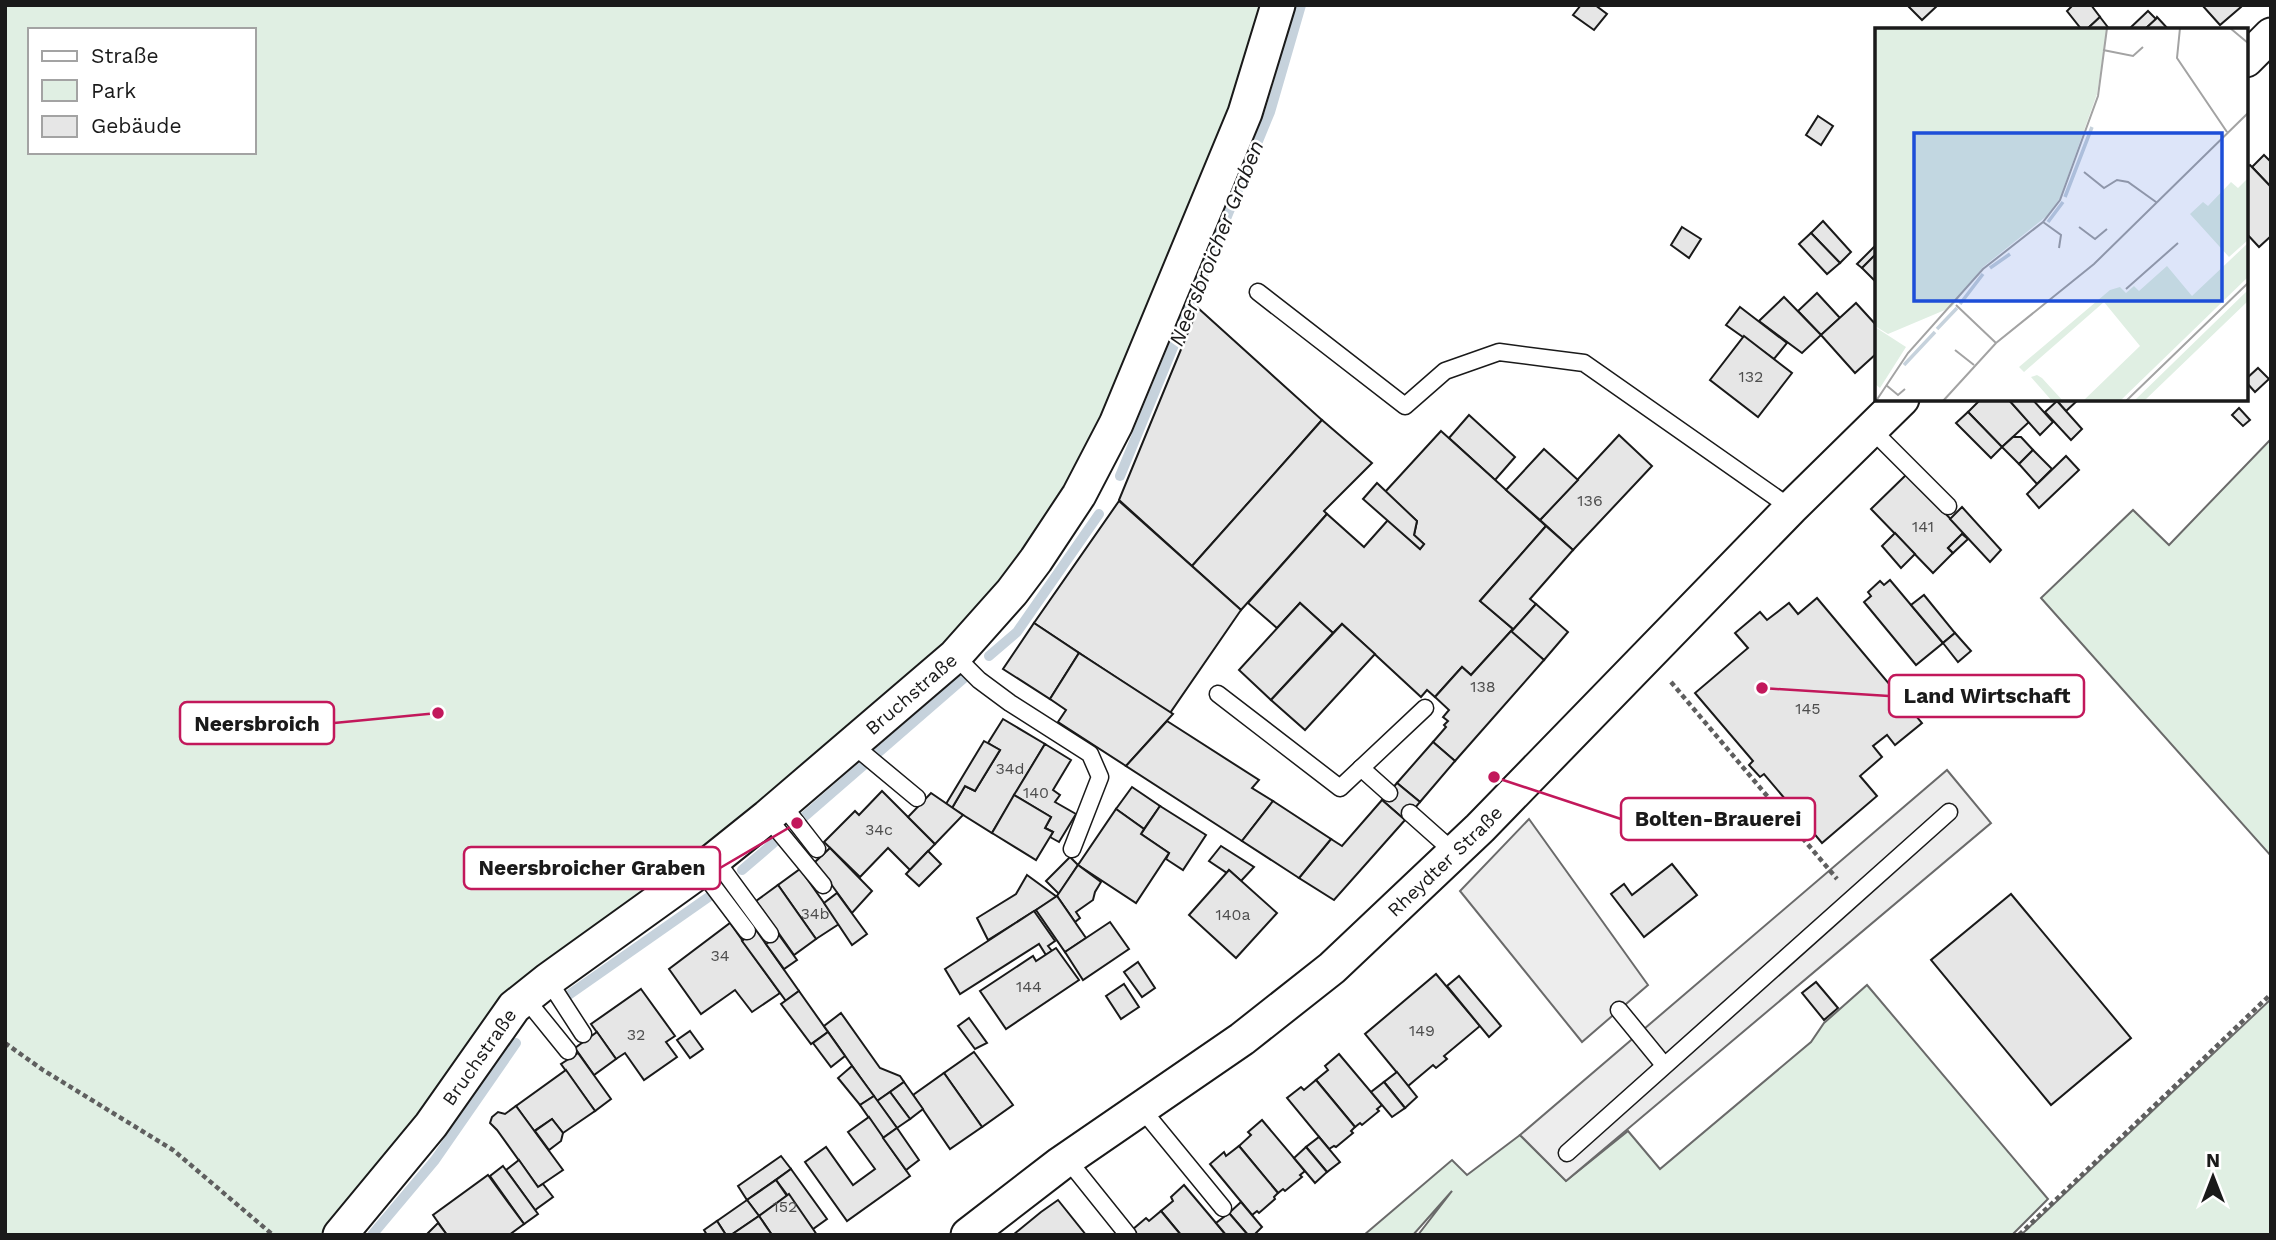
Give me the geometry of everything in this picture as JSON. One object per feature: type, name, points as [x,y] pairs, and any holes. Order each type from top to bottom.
[{"type":"street","name":"Bruchstraße","points":[[340,1235],[431,1125],[506,1017],[541,995],[782,822],[960,661],[984,626],[1037,560],[1079,495],[1116,424],[1245,113],[1278,5]]},
{"type":"street","points":[[2248,58],[2271,36]]},
{"type":"street","name":"Rheydter Straße","points":[[987,1229],[1067,1159],[1242,1039],[1301,995],[1455,853],[1791,508],[1900,401]]},
{"type":"lane","points":[[1258,292],[1405,406],[1445,371],[1499,352],[1584,363],[1791,508]]},
{"type":"lane","points":[[1871,429],[1948,506]]},
{"type":"lane","points":[[960,661],[979,680],[1010,703],[1090,754],[1100,777],[1072,849]]},
{"type":"lane","points":[[1218,694],[1340,788],[1425,708]]},
{"type":"lane","points":[[859,750],[917,798]]},
{"type":"lane","points":[[1361,768],[1389,793]]},
{"type":"lane","points":[[1567,1153],[1949,812]]},
{"type":"lane","points":[[1410,813],[1455,853]]},
{"type":"lane","points":[[782,822],[804,831],[817,849]]},
{"type":"lane","points":[[782,822],[823,885]]},
{"type":"lane","points":[[713,871],[737,886],[770,934]]},
{"type":"lane","points":[[713,871],[722,898],[747,931]]},
{"type":"lane","points":[[541,995],[568,1010],[583,1034]]},
{"type":"lane","points":[[541,995],[546,1023],[568,1051]]},
{"type":"lane","points":[[1619,1010],[1664,1065]]},
{"type":"lane","points":[[1141,1108],[1223,1208]]},
{"type":"lane","points":[[1067,1159],[1128,1235]]},
{"type":"path","points":[[1648,654],[1853,898]]},
{"type":"path","points":[[2019,1235],[2271,994]]},
{"type":"path","points":[[5,1043],[43,1070],[173,1150],[273,1235]]},
{"type":"green space","points":[[5,5],[1266,5],[1239,101],[1077,480],[990,609],[754,817],[515,992],[327,1235],[5,1235]]},
{"type":"green space","points":[[2271,439],[2271,856],[2041,598],[2133,510],[2169,545]]},
{"type":"green space","points":[[1867,985],[2048,1199],[2012,1235],[1418,1235],[1452,1191],[1413,1235],[1364,1235],[1452,1160],[1467,1175],[1520,1135],[1566,1181],[1628,1131],[1660,1169],[1811,1042],[1824,1023]]},
{"type":"green space","points":[[2271,999],[2271,1235],[2021,1235]]},
{"type":"shaded area","points":[[1947,770],[1991,823],[1566,1181],[1520,1135]]},
{"type":"shaded area","points":[[1529,819],[1648,985],[1582,1042],[1460,891]]},
{"type":"building","points":[[1581,5],[1595,5],[1607,14],[1594,30],[1573,15]]},
{"type":"building","points":[[1907,5],[1938,5],[1922,20]]},
{"type":"building","points":[[2073,5],[2091,5],[2100,17],[2088,28],[2080,28],[2067,11]]},
{"type":"building","points":[[2202,5],[2240,5],[2241,7],[2220,25]]},
{"type":"building","points":[[2148,11],[2156,19],[2146,28],[2130,28]]},
{"type":"building","points":[[2100,17],[2108,28],[2088,28]]},
{"type":"building","points":[[2157,17],[2167,28],[2146,28]]},
{"type":"building","points":[[1818,116],[1833,126],[1821,145],[1806,135]]},
{"type":"building","points":[[2264,155],[2271,162],[2271,187],[2252,167]]},
{"type":"building","points":[[2250,165],[2271,187],[2271,236],[2259,247],[2248,235]]},
{"type":"building","points":[[1823,221],[1851,252],[1840,263],[1811,233]]},
{"type":"building","points":[[1682,227],[1701,239],[1689,258],[1671,245]]},
{"type":"building","points":[[1811,233],[1840,263],[1827,274],[1799,244]]},
{"type":"building","points":[[1875,246],[1875,255],[1862,268],[1857,264]]},
{"type":"building","points":[[1875,255],[1875,281],[1862,268]]},
{"type":"building","points":[[1817,293],[1840,318],[1821,335],[1798,311]]},
{"type":"building","points":[[1784,297],[1821,335],[1802,353],[1759,321]]},
{"type":"building","points":[[1856,303],[1875,324],[1875,355],[1855,373],[1821,335]]},
{"type":"building","points":[[1740,307],[1787,343],[1774,359],[1726,325]]},
{"type":"building","points":[[1198,308],[1322,420],[1192,566],[1119,500]]},
{"type":"building","points":[[1744,336],[1792,373],[1758,417],[1710,380]]},
{"type":"building","points":[[2258,368],[2269,379],[2255,392],[2248,384],[2248,377]]},
{"type":"building","points":[[1979,401],[2010,401],[2029,422],[2002,447],[1968,412]]},
{"type":"building","points":[[2010,401],[2034,401],[2053,422],[2040,435]]},
{"type":"building","points":[[2057,401],[2077,401],[2066,411]]},
{"type":"building","points":[[2057,401],[2082,429],[2071,440],[2045,412]]},
{"type":"building","points":[[2239,408],[2250,420],[2243,426],[2232,415]]},
{"type":"building","points":[[1968,412],[2002,447],[1991,458],[1956,423]]},
{"type":"building","points":[[1469,415],[1515,457],[1495,480],[1449,438]]},
{"type":"building","points":[[1322,420],[1372,463],[1324,511],[1327,514],[1241,610],[1192,566]]},
{"type":"building","points":[[1441,431],[1546,526],[1480,601],[1513,629],[1471,675],[1462,667],[1435,697],[1427,690],[1421,697],[1342,624],[1333,633],[1300,603],[1277,628],[1248,603],[1327,514],[1364,547],[1388,520],[1420,549],[1424,544],[1414,535],[1417,521],[1385,492]]},
{"type":"building","points":[[1619,435],[1652,466],[1573,550],[1540,520]]},
{"type":"building","points":[[2013,437],[2021,437],[2033,450],[2019,464],[2002,447]]},
{"type":"building","points":[[1544,449],[1578,480],[1540,520],[1506,490]]},
{"type":"building","points":[[2033,450],[2052,469],[2037,484],[2019,464]]},
{"type":"building","points":[[2066,456],[2079,470],[2039,508],[2027,494]]},
{"type":"building","points":[[1907,474],[1969,538],[1962,534],[1948,548],[1953,553],[1933,573],[1871,509]]},
{"type":"building","points":[[1377,483],[1417,521],[1414,535],[1424,544],[1420,549],[1363,499]]},
{"type":"building","points":[[1119,501],[1241,610],[1170,713],[1034,623]]},
{"type":"building","points":[[1962,507],[2001,550],[1990,562],[1950,519]]},
{"type":"building","points":[[1546,526],[1573,550],[1530,599],[1536,604],[1511,632],[1513,629],[1480,601]]},
{"type":"building","points":[[1895,533],[1915,554],[1901,568],[1882,546]]},
{"type":"building","points":[[1962,534],[1968,539],[1953,553],[1948,548]]},
{"type":"building","points":[[1890,580],[1943,643],[1916,665],[1864,602],[1871,596],[1868,592],[1880,581],[1884,585]]},
{"type":"building","points":[[1924,595],[1955,633],[1943,643],[1911,605]]},
{"type":"building","points":[[1817,598],[1922,723],[1895,745],[1887,735],[1873,746],[1882,757],[1860,776],[1877,796],[1822,843],[1764,774],[1760,777],[1749,765],[1753,761],[1695,693],[1748,648],[1735,633],[1760,612],[1767,620],[1789,603],[1798,614]]},
{"type":"building","points":[[1300,603],[1333,633],[1271,700],[1239,670]]},
{"type":"building","points":[[1536,604],[1568,632],[1544,660],[1511,632]]},
{"type":"building","points":[[1034,623],[1079,653],[1050,699],[1003,669]]},
{"type":"building","points":[[1342,624],[1375,654],[1305,730],[1271,700]]},
{"type":"building","points":[[1511,631],[1544,660],[1455,761],[1433,742],[1446,727],[1444,725],[1448,721],[1443,717],[1449,710],[1435,697],[1462,667],[1471,675]]},
{"type":"building","points":[[1955,633],[1971,651],[1958,662],[1943,643]]},
{"type":"building","points":[[1079,653],[1173,714],[1126,766],[1058,722],[1066,710],[1050,699]]},
{"type":"building","points":[[1003,719],[1045,744],[992,833],[952,808],[965,786],[975,791],[1000,750],[988,743]]},
{"type":"building","points":[[1167,721],[1259,780],[1252,788],[1273,801],[1242,841],[1126,766]]},
{"type":"building","points":[[984,741],[1000,750],[975,791],[965,786],[952,808],[946,804]]},
{"type":"building","points":[[1433,742],[1455,761],[1420,802],[1397,783]]},
{"type":"building","points":[[1045,744],[1071,760],[1053,790],[1060,795],[1055,802],[1076,814],[1059,842],[1050,837],[1053,832],[1045,828],[1051,817],[1014,795]]},
{"type":"building","points":[[1397,783],[1420,802],[1405,820],[1382,800]]},
{"type":"building","points":[[1132,787],[1160,806],[1144,829],[1116,809]]},
{"type":"building","points":[[882,791],[935,844],[910,870],[888,848],[860,877],[824,842],[855,811],[859,815]]},
{"type":"building","points":[[931,793],[963,815],[935,844],[908,817]]},
{"type":"building","points":[[1014,795],[1051,817],[1045,828],[1053,832],[1036,860],[992,833]]},
{"type":"building","points":[[1382,800],[1405,820],[1334,900],[1299,878],[1331,839],[1342,846]]},
{"type":"building","points":[[1273,801],[1331,839],[1299,878],[1242,841]]},
{"type":"building","points":[[1160,806],[1206,835],[1183,870],[1166,859],[1169,853],[1141,834]]},
{"type":"building","points":[[1116,809],[1144,829],[1141,834],[1169,853],[1136,903],[1078,865]]},
{"type":"building","points":[[1221,846],[1254,867],[1241,881],[1229,870],[1227,873],[1209,861]]},
{"type":"building","points":[[830,848],[872,891],[852,913],[815,862]]},
{"type":"building","points":[[928,851],[941,864],[919,886],[906,874]]},
{"type":"building","points":[[1070,857],[1078,865],[1059,894],[1046,881]]},
{"type":"building","points":[[1672,864],[1697,895],[1644,937],[1611,894],[1624,884],[1632,895]]},
{"type":"building","points":[[1078,865],[1101,882],[1093,900],[1076,912],[1080,918],[1075,922],[1057,896]]},
{"type":"building","points":[[800,869],[839,924],[816,939],[778,885]]},
{"type":"building","points":[[1229,870],[1277,913],[1236,958],[1189,915]]},
{"type":"building","points":[[1027,875],[1057,897],[988,940],[977,918],[1016,894]]},
{"type":"building","points":[[778,885],[816,939],[794,955],[756,901]]},
{"type":"building","points":[[837,893],[867,934],[852,945],[824,903]]},
{"type":"building","points":[[2011,894],[2131,1038],[2051,1105],[1931,960]]},
{"type":"building","points":[[1057,896],[1086,938],[1065,952],[1036,910]]},
{"type":"building","points":[[1034,911],[1055,941],[1048,946],[1052,951],[1046,955],[1039,944],[960,994],[945,969]]},
{"type":"building","points":[[1110,922],[1129,949],[1083,980],[1065,952]]},
{"type":"building","points":[[730,923],[780,993],[752,1012],[735,990],[701,1014],[669,969]]},
{"type":"building","points":[[756,930],[799,991],[786,1001],[742,941]]},
{"type":"building","points":[[779,935],[797,960],[784,969],[766,944]]},
{"type":"building","points":[[1056,948],[1079,980],[1006,1029],[980,991],[1033,956],[1036,961]]},
{"type":"building","points":[[1138,962],[1155,988],[1142,997],[1124,972]]},
{"type":"building","points":[[1436,974],[1480,1026],[1444,1056],[1447,1059],[1436,1068],[1433,1065],[1408,1086],[1365,1034]]},
{"type":"building","points":[[1459,976],[1501,1026],[1489,1037],[1447,986]]},
{"type":"building","points":[[1816,982],[1838,1008],[1824,1020],[1802,993]]},
{"type":"building","points":[[1124,984],[1139,1007],[1121,1019],[1106,996]]},
{"type":"building","points":[[641,989],[675,1036],[666,1042],[677,1057],[644,1080],[625,1053],[616,1059],[591,1024]]},
{"type":"building","points":[[799,991],[828,1032],[811,1044],[781,1004]]},
{"type":"building","points":[[841,1013],[880,1068],[900,1076],[904,1082],[877,1101],[824,1026]]},
{"type":"building","points":[[969,1018],[987,1043],[975,1049],[958,1026]]},
{"type":"building","points":[[690,1031],[703,1049],[690,1058],[677,1040]]},
{"type":"building","points":[[597,1032],[616,1059],[594,1075],[575,1048]]},
{"type":"building","points":[[828,1032],[845,1056],[831,1067],[813,1043]]},
{"type":"building","points":[[974,1052],[1013,1105],[982,1127],[944,1073]]},
{"type":"building","points":[[578,1053],[611,1099],[595,1111],[561,1064]]},
{"type":"building","points":[[1339,1054],[1382,1105],[1377,1109],[1379,1111],[1362,1125],[1360,1123],[1355,1127],[1316,1080],[1328,1070],[1325,1066]]},
{"type":"building","points":[[852,1066],[874,1096],[860,1105],[838,1078]]},
{"type":"building","points":[[566,1070],[595,1111],[563,1133],[552,1119],[534,1131],[516,1106]]},
{"type":"building","points":[[1397,1072],[1417,1097],[1405,1108],[1384,1082]]},
{"type":"building","points":[[944,1073],[982,1127],[950,1149],[913,1095]]},
{"type":"building","points":[[1316,1080],[1355,1127],[1351,1131],[1353,1133],[1336,1147],[1329,1149],[1287,1098],[1301,1087],[1304,1090]]},
{"type":"building","points":[[904,1082],[923,1109],[910,1119],[890,1092]]},
{"type":"building","points":[[1384,1082],[1405,1108],[1392,1117],[1371,1092]]},
{"type":"building","points":[[890,1092],[910,1119],[897,1128],[877,1101]]},
{"type":"building","points":[[874,1096],[897,1128],[883,1138],[860,1105]]},
{"type":"building","points":[[516,1106],[563,1170],[538,1187],[490,1123],[498,1112],[505,1114]]},
{"type":"building","points":[[869,1117],[910,1176],[847,1221],[805,1162],[826,1147],[853,1185],[875,1169],[848,1132]]},
{"type":"building","points":[[552,1119],[563,1133],[561,1141],[549,1150],[535,1131]]},
{"type":"building","points":[[1262,1120],[1305,1171],[1300,1175],[1302,1177],[1285,1191],[1283,1189],[1278,1193],[1239,1146],[1251,1135],[1248,1132]]},
{"type":"building","points":[[897,1128],[919,1160],[906,1170],[883,1138]]},
{"type":"building","points":[[1319,1137],[1340,1162],[1327,1172],[1306,1147]]},
{"type":"building","points":[[1239,1146],[1278,1193],[1259,1213],[1257,1211],[1252,1215],[1210,1164],[1224,1152],[1226,1156]]},
{"type":"building","points":[[1306,1147],[1327,1172],[1315,1183],[1294,1158]]},
{"type":"building","points":[[781,1156],[791,1169],[747,1200],[738,1186]]},
{"type":"building","points":[[519,1160],[538,1187],[543,1184],[553,1197],[535,1210],[506,1170]]},
{"type":"building","points":[[503,1166],[538,1214],[524,1224],[490,1176]]},
{"type":"building","points":[[791,1169],[827,1219],[813,1229],[776,1180]]},
{"type":"building","points":[[488,1175],[524,1224],[509,1235],[447,1235],[433,1215]]},
{"type":"building","points":[[776,1180],[787,1196],[759,1216],[747,1200]]},
{"type":"building","points":[[1184,1185],[1226,1235],[1181,1235],[1161,1211],[1173,1201],[1171,1197]]},
{"type":"building","points":[[789,1194],[817,1235],[772,1235],[759,1216]]},
{"type":"building","points":[[747,1200],[759,1216],[731,1235],[726,1235],[717,1221]]},
{"type":"building","points":[[1058,1200],[1086,1235],[1013,1235],[1041,1212]]},
{"type":"building","points":[[1241,1202],[1262,1227],[1254,1235],[1248,1235],[1229,1213]]},
{"type":"building","points":[[1161,1211],[1181,1235],[1136,1235],[1132,1230],[1146,1218],[1149,1221]]},
{"type":"building","points":[[1229,1213],[1248,1235],[1226,1235],[1216,1223]]},
{"type":"building","points":[[759,1216],[772,1235],[731,1235]]},
{"type":"building","points":[[717,1221],[726,1235],[707,1235],[704,1230]]},
{"type":"building","points":[[438,1223],[447,1235],[426,1235]]},
{"type":"waterway","name":"Neersbroicher Graben","points":[[1120,476],[1270,112],[1301,5]]},
{"type":"waterway","name":"Neersbroicher Graben","points":[[989,656],[1017,632],[1099,514]]},
{"type":"waterway","name":"Neersbroicher Graben","points":[[797,823],[971,672]]},
{"type":"waterway","name":"Neersbroicher Graben","points":[[742,870],[778,839]]},
{"type":"waterway","name":"Neersbroicher Graben","points":[[560,1001],[710,896]]},
{"type":"waterway","name":"Neersbroicher Graben","points":[[372,1235],[435,1160],[516,1043]]},
{"type":"place","name":"Land Wirtschaft","points":[[1762,688]]},
{"type":"place","name":"Neersbroich","points":[[438,713]]},
{"type":"place","name":"Bolten-Brauerei","points":[[1494,777]]},
{"type":"place","name":"Neersbroicher Graben","points":[[797,823]]}]
